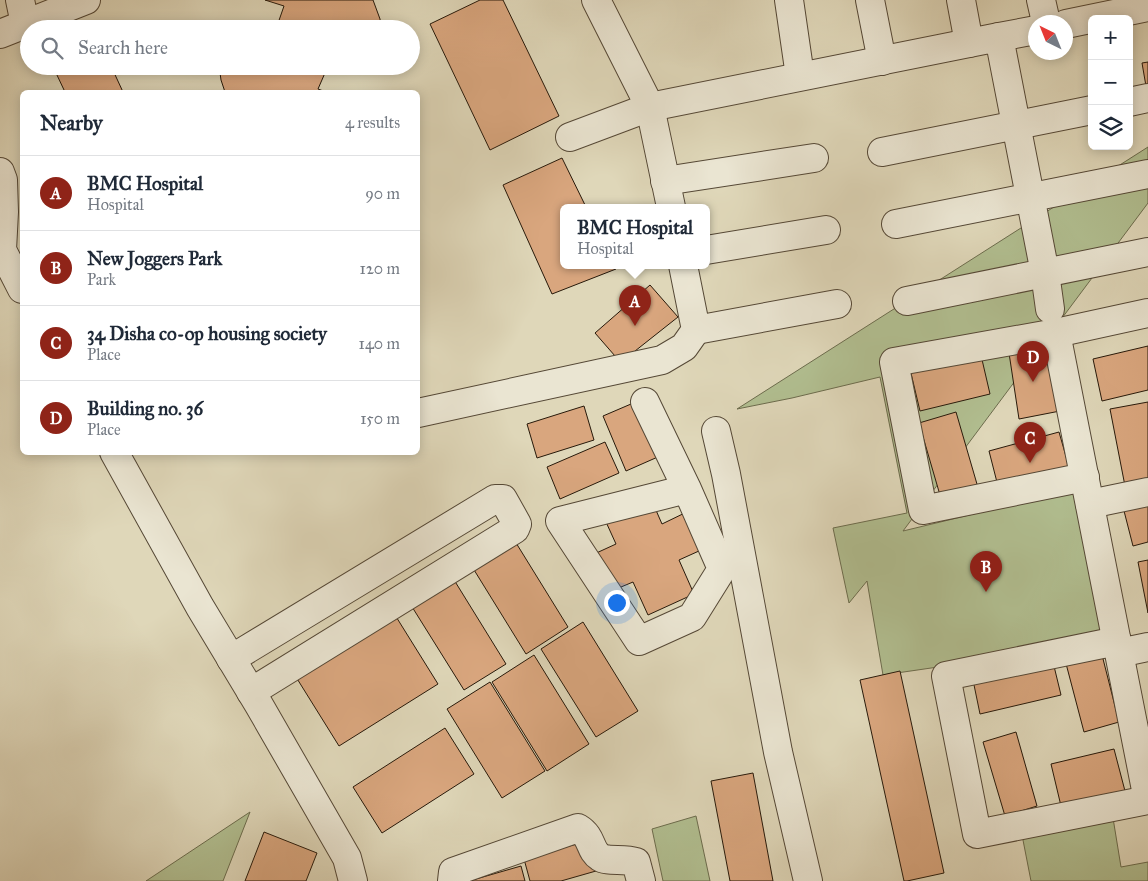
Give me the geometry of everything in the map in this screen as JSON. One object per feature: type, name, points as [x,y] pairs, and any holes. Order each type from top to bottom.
[{"type":"street","points":[[17,13],[86,0]]},
{"type":"street","points":[[596,0],[650,107],[670,204]]},
{"type":"street","points":[[789,0],[800,76]]},
{"type":"street","points":[[870,0],[882,61]]},
{"type":"street","points":[[961,0],[969,43]]},
{"type":"street","points":[[1041,0],[1044,15]]},
{"type":"street","points":[[1073,23],[1148,7]]},
{"type":"street","points":[[570,137],[650,107],[1028,32]]},
{"type":"street","points":[[999,37],[1053,321],[1085,477],[1090,504],[1118,647],[1148,800],[977,834],[946,676],[1118,647],[1148,647]]},
{"type":"street","points":[[1133,101],[1148,98]]},
{"type":"street","points":[[882,152],[1088,111]]},
{"type":"street","points":[[665,181],[814,158]]},
{"type":"street","points":[[0,172],[3,180],[4,212],[1,251],[20,284]]},
{"type":"street","points":[[896,224],[1148,174]]},
{"type":"street","points":[[710,249],[826,230]]},
{"type":"street","points":[[908,300],[1148,252]]},
{"type":"street","points":[[684,269],[696,330]]},
{"type":"street","points":[[420,413],[662,360],[684,347],[696,330],[837,304]]},
{"type":"street","points":[[1085,477],[923,510],[894,362],[1053,321],[1148,313]]},
{"type":"street","points":[[645,402],[687,489],[722,569],[692,617],[639,641],[560,521],[687,489]]},
{"type":"street","points":[[716,431],[778,752],[808,881]]},
{"type":"street","points":[[116,455],[200,607],[237,655],[256,688],[347,858],[353,881]]},
{"type":"street","points":[[1090,504],[1148,492]]},
{"type":"street","points":[[237,655],[496,499],[504,499],[517,524],[515,528],[256,688]]},
{"type":"street","points":[[706,532],[736,528]]},
{"type":"street","points":[[452,881],[453,872],[578,828],[587,833],[597,856],[605,860],[628,859],[636,862],[641,881]]},
{"type":"green space","points":[[1148,147],[1148,203],[903,531],[1077,489],[1117,641],[883,675],[867,581],[849,603],[833,528],[907,513],[880,377],[737,409]]},
{"type":"green space","points":[[250,812],[223,881],[146,881]]},
{"type":"green space","points":[[696,816],[710,881],[663,881],[652,829]]},
{"type":"green space","points":[[1113,818],[1121,867],[1148,862],[1148,881],[1031,881],[1022,835]]},
{"type":"building","points":[[265,0],[373,0],[380,20],[279,20],[284,6]]},
{"type":"building","points":[[480,0],[503,0],[559,116],[490,150],[430,24]]},
{"type":"building","points":[[1148,62],[1148,92],[1147,92],[1142,63]]},
{"type":"building","points":[[57,75],[115,75],[122,90],[64,90]]},
{"type":"building","points":[[220,75],[324,75],[318,89],[321,90],[224,90]]},
{"type":"building","points":[[562,158],[585,204],[560,204],[560,269],[616,269],[552,294],[503,185]]},
{"type":"building","points":[[650,285],[678,317],[630,355],[622,364],[595,333]]},
{"type":"building","points":[[1045,346],[1060,411],[1019,419],[1009,353]]},
{"type":"building","points":[[1148,346],[1148,390],[1102,401],[1093,359]]},
{"type":"building","points":[[980,351],[990,394],[920,411],[910,369]]},
{"type":"building","points":[[638,401],[660,456],[626,471],[603,416]]},
{"type":"building","points":[[1148,402],[1148,482],[1125,486],[1110,409]]},
{"type":"building","points":[[584,406],[594,440],[537,458],[527,424]]},
{"type":"building","points":[[956,412],[979,491],[942,502],[919,423]]},
{"type":"building","points":[[1059,432],[1071,474],[1000,494],[989,451]]},
{"type":"building","points":[[605,442],[619,473],[560,499],[547,467]]},
{"type":"building","points":[[652,501],[662,524],[693,509],[710,546],[679,560],[694,594],[648,615],[633,582],[609,592],[592,555],[616,544],[606,522]]},
{"type":"building","points":[[1148,501],[1148,542],[1133,546],[1123,507]]},
{"type":"building","points":[[513,538],[568,627],[526,654],[471,565]]},
{"type":"building","points":[[1148,560],[1148,613],[1138,562]]},
{"type":"building","points":[[451,575],[506,664],[464,690],[409,602]]},
{"type":"building","points":[[390,607],[438,684],[339,746],[291,669]]},
{"type":"building","points":[[583,622],[638,711],[596,737],[541,649]]},
{"type":"building","points":[[1100,647],[1119,722],[1084,732],[1064,656]]},
{"type":"building","points":[[534,655],[589,744],[547,771],[492,682]]},
{"type":"building","points":[[1053,662],[1061,695],[980,714],[973,680]]},
{"type":"building","points":[[900,671],[944,873],[907,881],[904,881],[860,680]]},
{"type":"building","points":[[490,682],[545,771],[502,798],[447,709]]},
{"type":"building","points":[[445,728],[474,774],[382,833],[353,787]]},
{"type":"building","points":[[1016,732],[1037,806],[1005,816],[983,742]]},
{"type":"building","points":[[1114,749],[1125,791],[1061,806],[1051,764]]},
{"type":"building","points":[[753,773],[773,881],[730,881],[711,781]]},
{"type":"building","points":[[264,832],[317,853],[306,881],[245,881]]},
{"type":"building","points":[[587,841],[596,871],[561,881],[530,881],[524,859]]},
{"type":"building","points":[[521,866],[525,881],[469,881]]},
{"type":"place","name":"BMC Hospital","points":[[635,326]]},
{"type":"place","name":"Building no. 36","points":[[1033,382]]},
{"type":"place","name":"34 Disha co-op housing society","points":[[1030,463]]},
{"type":"place","name":"New Joggers Park","points":[[986,592]]}]
